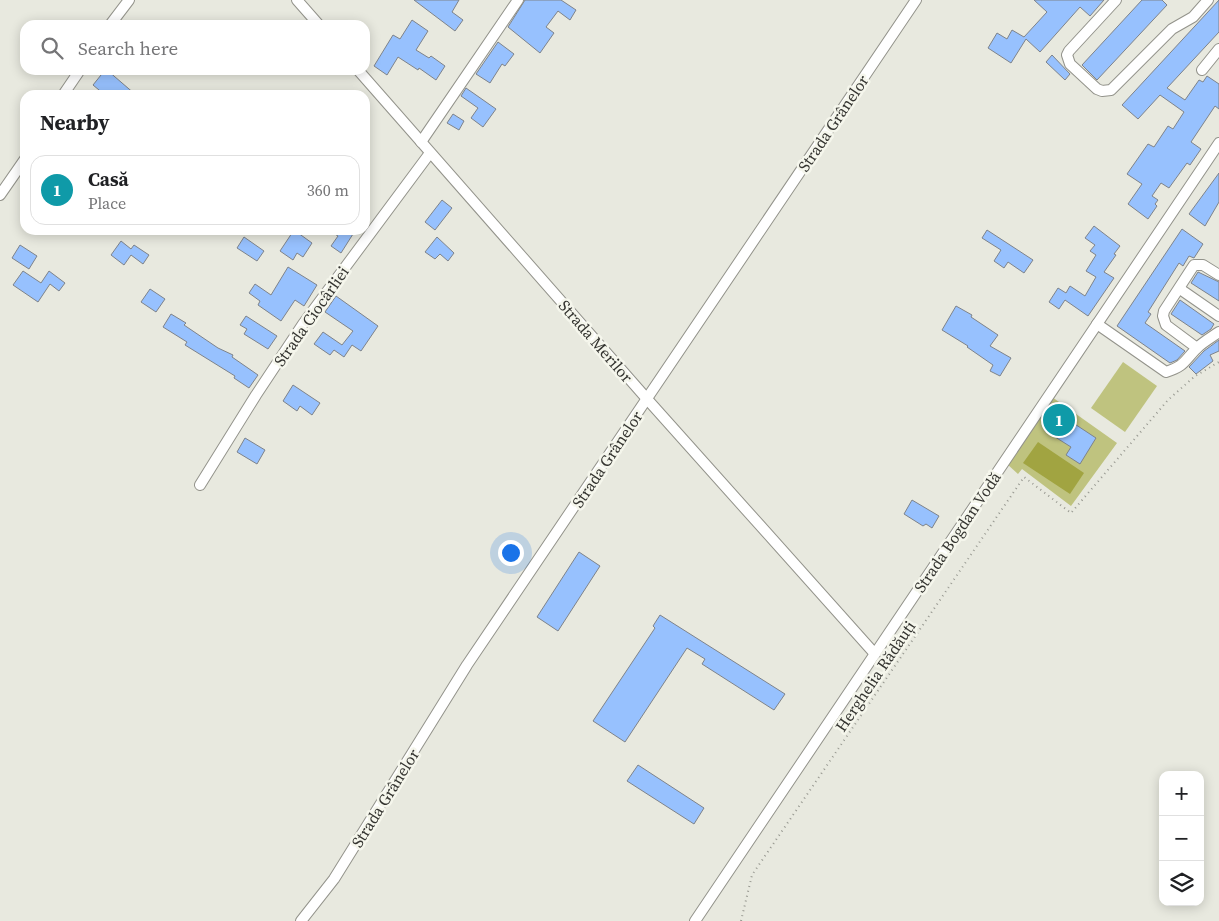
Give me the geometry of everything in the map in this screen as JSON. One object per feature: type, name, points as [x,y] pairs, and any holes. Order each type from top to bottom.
[{"type":"street","points":[[114,20],[129,0]]},
{"type":"street","points":[[298,0],[315,20]]},
{"type":"street","points":[[421,142],[518,0]]},
{"type":"street","name":"Strada Grânelor","points":[[301,921],[334,879],[467,664],[916,0]]},
{"type":"street","points":[[1116,0],[1067,55],[1070,64],[1097,89],[1102,91],[1111,90],[1172,29],[1193,16],[1208,0]]},
{"type":"street","points":[[1202,70],[1219,49]]},
{"type":"street","points":[[66,90],[77,75]]},
{"type":"street","name":"Strada Merilor","points":[[362,75],[647,399],[876,654]]},
{"type":"street","name":"Strada Bogdan Vodă","points":[[695,921],[1219,142]]},
{"type":"street","name":"Strada Ciocârliei","points":[[370,234],[430,153]]},
{"type":"street","points":[[0,195],[20,166]]},
{"type":"street","name":"Strada Ciocârliei","points":[[200,485],[303,324],[369,235]]},
{"type":"street","points":[[1197,348],[1166,325],[1164,311],[1194,266],[1203,265],[1219,275]]},
{"type":"street","points":[[1180,289],[1219,316]]},
{"type":"street","points":[[1097,324],[1166,372],[1186,362],[1197,348],[1219,332]]},
{"type":"path","name":"Herghelia Rădăuți","points":[[741,921],[752,875],[1024,477],[1071,513],[1168,400],[1195,376],[1219,362]]},
{"type":"green space","points":[[1123,362],[1157,386],[1125,432],[1091,408]]},
{"type":"green space","points":[[1052,397],[1117,443],[1071,506],[1022,469],[1018,474],[1007,464]]},
{"type":"shaded area","points":[[1038,442],[1084,473],[1070,494],[1023,463]]},
{"type":"building","points":[[414,0],[459,0],[452,12],[463,20],[455,31]]},
{"type":"building","points":[[525,0],[561,0],[576,10],[570,20],[558,11],[546,27],[554,33],[540,53],[508,27]]},
{"type":"building","points":[[1034,0],[1104,0],[1090,16],[1080,7],[1040,52],[1026,39],[1011,63],[988,48],[997,33],[1007,39],[1012,30],[1024,37],[1047,12]]},
{"type":"building","points":[[1142,0],[1162,0],[1167,5],[1097,80],[1082,65]]},
{"type":"building","points":[[1219,0],[1219,32],[1167,88],[1185,100],[1199,80],[1203,82],[1207,76],[1219,84],[1219,109],[1215,106],[1191,142],[1201,149],[1190,165],[1187,163],[1169,188],[1161,183],[1152,196],[1158,200],[1155,204],[1157,206],[1148,219],[1128,204],[1142,184],[1127,174],[1148,144],[1154,147],[1168,126],[1173,129],[1184,112],[1160,95],[1138,119],[1122,105]]},
{"type":"building","points":[[412,20],[428,31],[416,50],[429,58],[431,56],[445,66],[436,80],[398,57],[387,75],[374,66],[393,35],[400,39]]},
{"type":"building","points":[[498,42],[514,54],[505,66],[502,64],[490,83],[476,74]]},
{"type":"building","points":[[1052,55],[1070,74],[1065,80],[1046,62]]},
{"type":"building","points":[[101,75],[113,75],[130,90],[99,90],[93,85]]},
{"type":"building","points":[[466,88],[496,109],[483,127],[471,118],[478,108],[461,96]]},
{"type":"building","points":[[453,114],[464,121],[459,130],[447,123]]},
{"type":"building","points":[[1219,173],[1219,202],[1205,226],[1189,214]]},
{"type":"building","points":[[442,200],[452,208],[435,230],[425,222]]},
{"type":"building","points":[[1094,226],[1120,246],[1104,272],[1114,278],[1088,316],[1065,300],[1059,309],[1049,302],[1058,288],[1066,293],[1070,286],[1085,296],[1096,277],[1086,271],[1096,255],[1090,251],[1095,245],[1085,238]]},
{"type":"building","points":[[1182,229],[1203,244],[1194,258],[1189,256],[1183,266],[1179,263],[1148,312],[1151,314],[1145,323],[1185,351],[1177,360],[1170,363],[1117,326]]},
{"type":"building","points":[[987,230],[1033,260],[1024,273],[1008,262],[1004,268],[994,261],[1001,250],[982,238]]},
{"type":"building","points":[[291,235],[301,235],[312,243],[303,257],[297,253],[293,260],[280,251]]},
{"type":"building","points":[[336,235],[352,235],[341,253],[331,246],[338,236]]},
{"type":"building","points":[[244,237],[264,251],[257,261],[237,248]]},
{"type":"building","points":[[437,237],[454,253],[448,261],[440,254],[435,259],[425,252]]},
{"type":"building","points":[[121,241],[131,249],[134,245],[149,255],[143,264],[131,255],[124,265],[111,255]]},
{"type":"building","points":[[20,245],[37,256],[29,269],[12,258]]},
{"type":"building","points":[[288,267],[317,285],[304,306],[295,300],[281,321],[258,305],[260,301],[249,293],[255,284],[271,295]]},
{"type":"building","points":[[23,271],[41,283],[49,271],[65,283],[59,291],[50,284],[38,302],[13,285]]},
{"type":"building","points":[[1198,272],[1219,282],[1219,301],[1191,283]]},
{"type":"building","points":[[150,289],[165,299],[156,312],[141,302]]},
{"type":"building","points":[[336,296],[378,326],[361,351],[352,345],[344,357],[334,350],[330,355],[314,344],[323,332],[342,345],[353,331],[325,312]]},
{"type":"building","points":[[1180,300],[1214,324],[1211,329],[1202,335],[1171,314]]},
{"type":"building","points":[[956,306],[972,315],[971,317],[998,335],[990,346],[1011,358],[1000,376],[990,371],[993,365],[968,346],[942,330]]},
{"type":"building","points":[[171,314],[218,348],[233,355],[232,357],[258,375],[249,388],[234,378],[235,376],[185,345],[187,342],[163,327]]},
{"type":"building","points":[[246,316],[277,336],[268,349],[244,334],[247,329],[240,325]]},
{"type":"building","points":[[1219,340],[1219,351],[1210,355],[1213,361],[1196,374],[1189,367],[1204,351]]},
{"type":"building","points":[[293,385],[320,403],[312,415],[300,406],[297,411],[283,401]]},
{"type":"building","points":[[1055,411],[1096,438],[1080,464],[1066,455],[1071,447],[1044,430]]},
{"type":"building","points":[[245,438],[265,450],[257,464],[237,452]]},
{"type":"building","points":[[912,500],[939,516],[932,528],[926,524],[923,526],[904,514]]},
{"type":"building","points":[[579,552],[600,566],[558,631],[537,617]]},
{"type":"building","points":[[660,615],[785,694],[774,710],[702,664],[705,659],[687,648],[625,742],[593,721],[655,628],[653,626]]},
{"type":"building","points":[[638,765],[704,808],[694,824],[627,781]]},
{"type":"place","name":"Casă","points":[[1059,420]]}]
